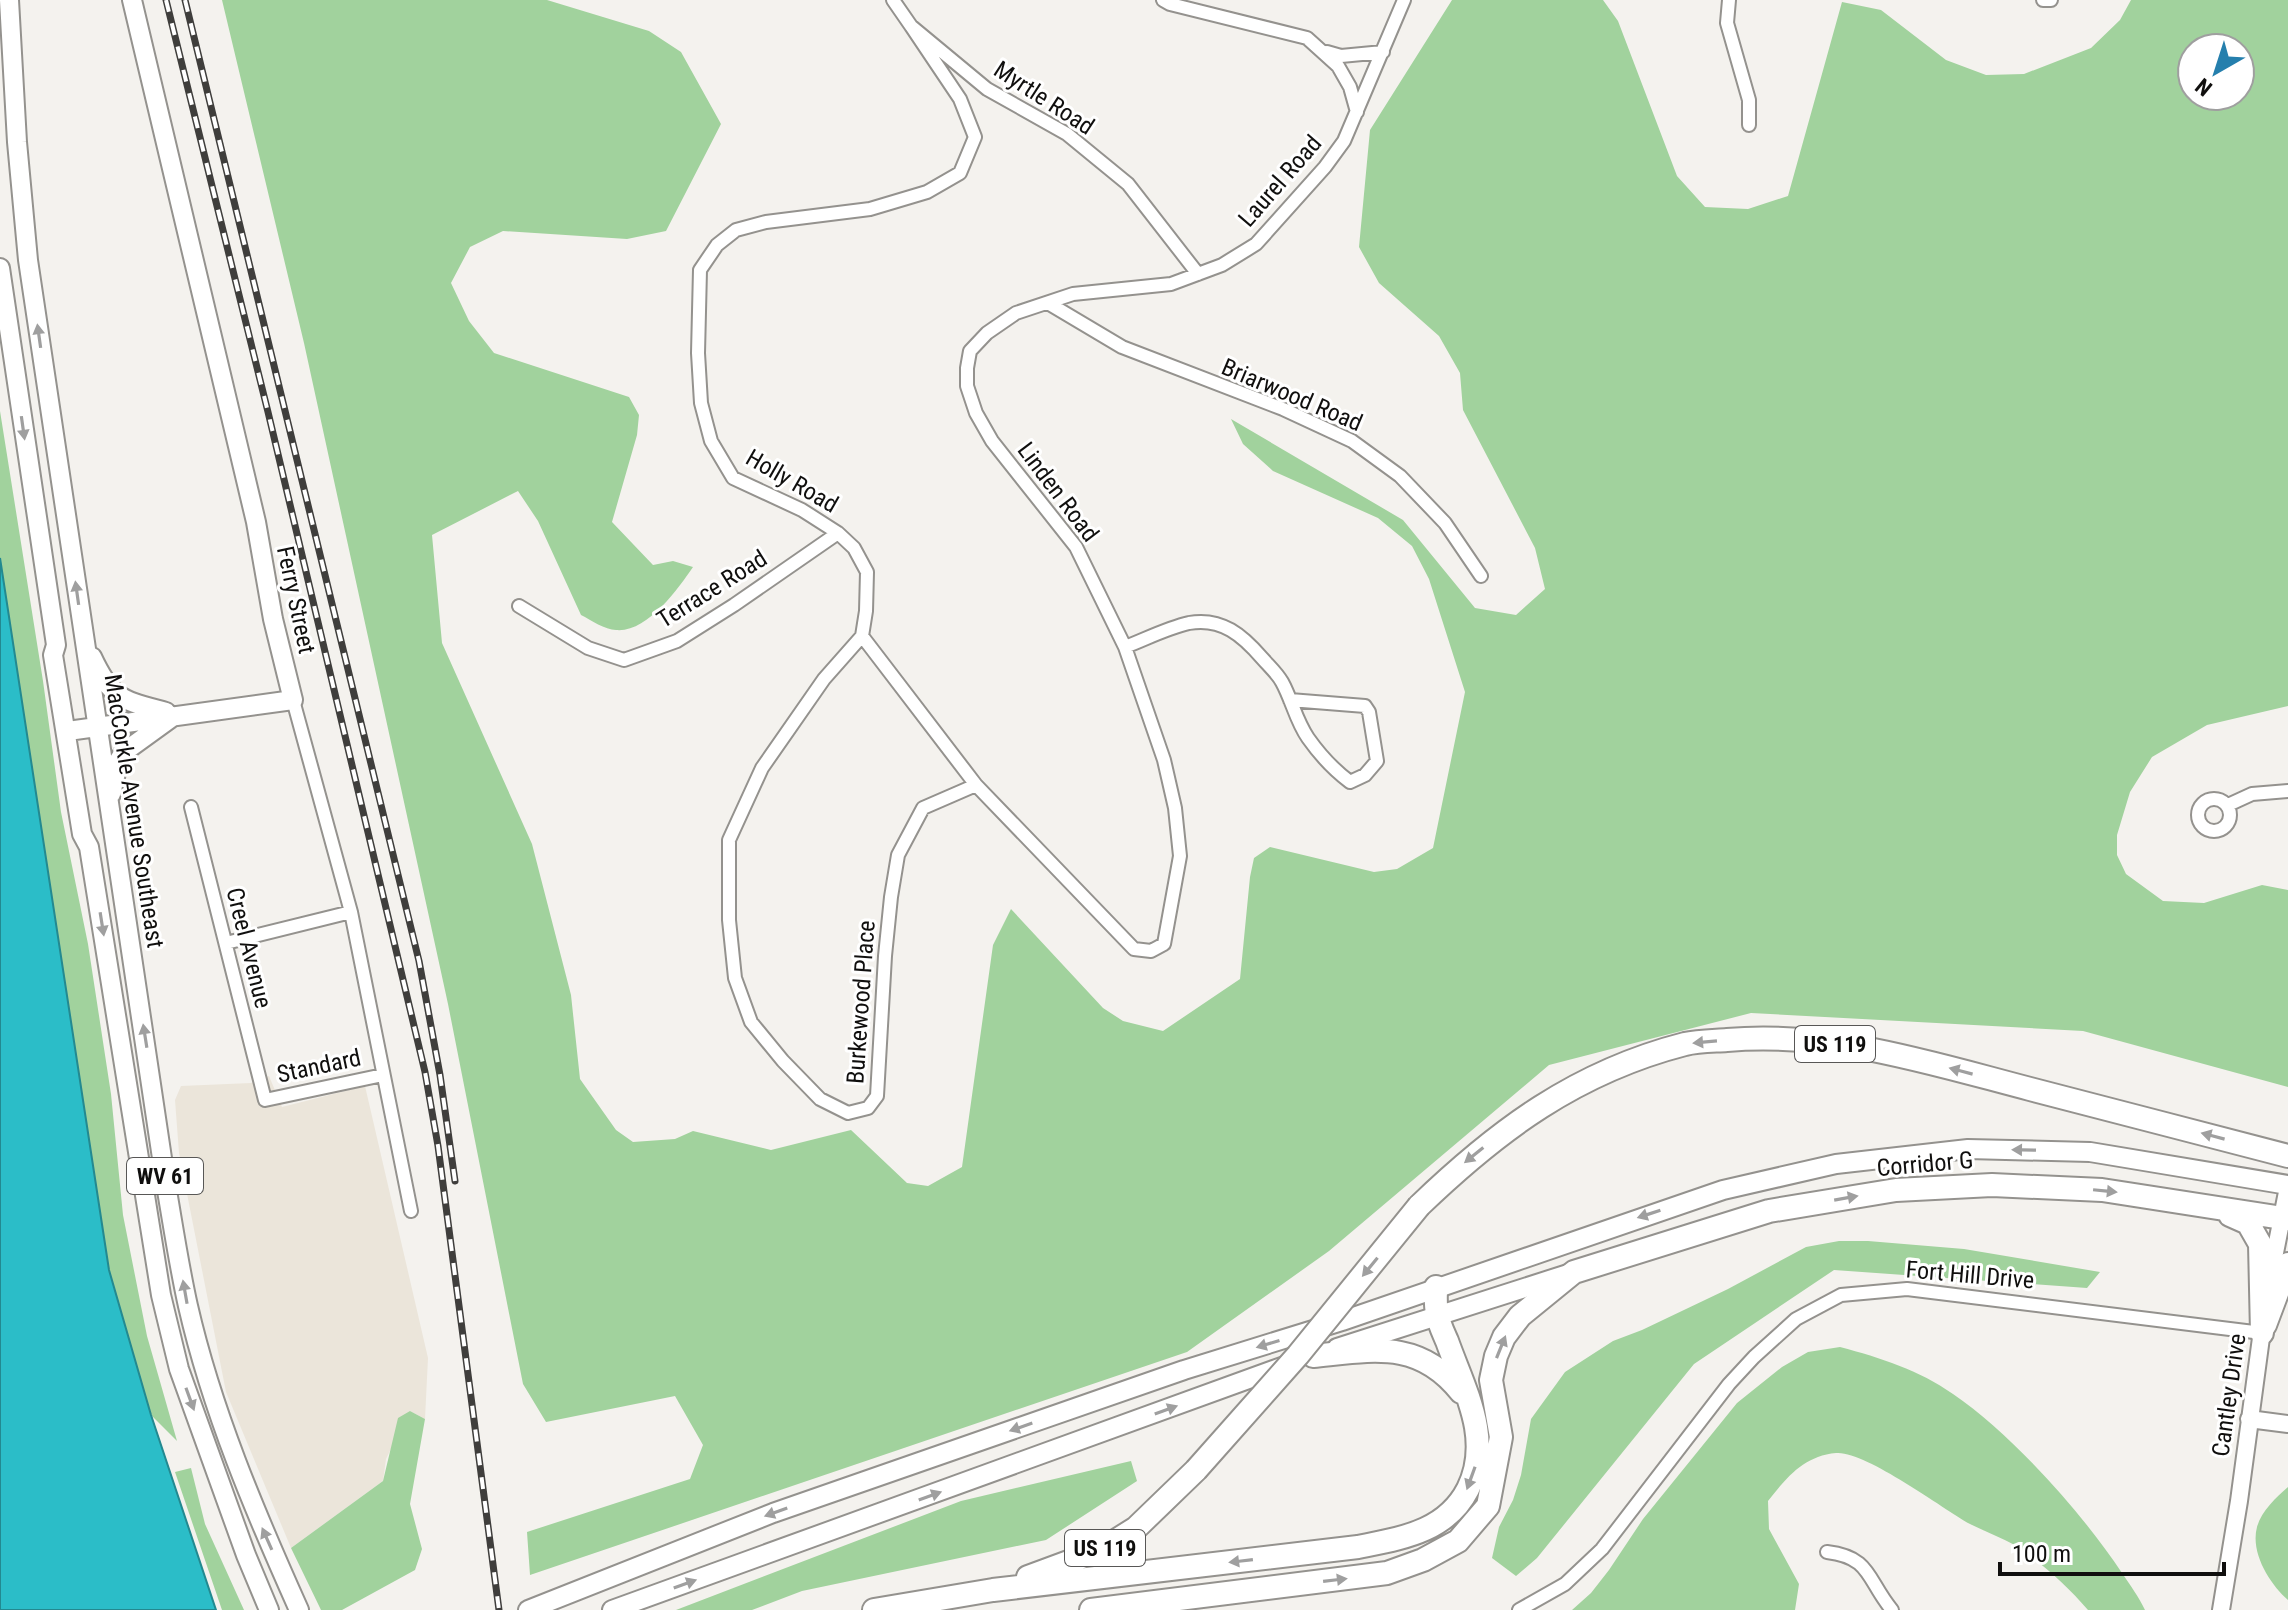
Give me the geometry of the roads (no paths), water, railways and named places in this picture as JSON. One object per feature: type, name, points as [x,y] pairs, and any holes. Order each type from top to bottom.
[{"type":"highway","name":"US 119","points":[[874,1610],[993,1590],[1101,1550],[1136,1528],[1196,1470],[1298,1355],[1419,1206],[1468,1159],[1520,1119],[1561,1093],[1619,1066],[1686,1044],[1761,1037],[1869,1047],[2288,1156]]},
{"type":"highway","name":"Corridor G","points":[[1574,1272],[1769,1211],[1896,1190],[1992,1185],[2102,1190],[2285,1218]]},
{"type":"highway","points":[[2194,1204],[2234,1216],[2248,1223],[2255,1232],[2260,1244],[2258,1273],[2262,1333]]},
{"type":"highway","points":[[2262,1333],[2288,1264]]},
{"type":"highway","points":[[1091,1610],[1387,1573],[1423,1560],[1458,1541],[1488,1506],[1495,1478],[1501,1437],[1491,1380],[1504,1337],[1520,1316],[1574,1272]]},
{"type":"highway","points":[[993,1590],[1358,1547],[1408,1537],[1438,1524],[1458,1507],[1470,1484],[1478,1460],[1479,1438],[1436,1287]]},
{"type":"highway","points":[[1443,1312],[1486,1409],[1493,1437],[1495,1478]]},
{"type":"highway","points":[[1313,1356],[1379,1349],[1411,1354],[1440,1370],[1469,1402]]},
{"type":"main road","name":"MacCorkle Avenue Southeast","points":[[9,0],[28,260],[166,1185],[188,1306],[214,1398],[251,1501],[299,1610]]},
{"type":"main road","name":"Ferry Street","points":[[132,0],[256,522],[273,619],[293,700]]},
{"type":"main road","name":"MacCorkle Avenue Southeast","points":[[0,268],[56,645],[53,655],[82,834],[89,847]]},
{"type":"main road","points":[[83,636],[104,683],[113,692],[124,701],[176,715]]},
{"type":"main road","name":"MacCorkle Avenue Southeast","points":[[56,645],[62,654],[92,829],[89,847],[168,1325],[184,1384],[269,1610]]},
{"type":"main road","points":[[75,730],[293,700]]},
{"type":"main road","points":[[109,804],[119,760],[124,752],[176,715]]},
{"type":"main road","points":[[528,1610],[787,1508],[1184,1370],[1342,1321],[1723,1190],[1850,1162],[1968,1149],[2090,1152],[2288,1186]]},
{"type":"main road","points":[[612,1610],[1313,1356],[1574,1272]]},
{"type":"street","name":"Myrtle Road","points":[[893,0],[911,26],[987,89],[1067,134],[1128,184],[1198,274]]},
{"type":"street","points":[[1163,0],[1307,38],[1338,66],[1350,87],[1357,112]]},
{"type":"street","name":"Laurel Road","points":[[1198,274],[1222,265],[1256,244],[1325,167],[1344,141],[1404,0]]},
{"type":"street","points":[[1729,0],[1727,23],[1749,100],[1749,125]]},
{"type":"street","points":[[2043,0],[2051,0]]},
{"type":"street","name":"Holly Road","points":[[862,636],[867,572],[854,548],[838,533],[802,510],[733,478],[711,441],[701,403],[698,353],[700,270],[717,245],[736,230],[766,222],[870,209],[927,192],[960,173],[975,137],[960,99],[911,26]]},
{"type":"street","points":[[1324,52],[1341,56],[1383,52]]},
{"type":"street","name":"Linden Road","points":[[976,785],[1134,949],[1151,951],[1164,944],[1180,856],[1175,808],[1164,760],[1125,647],[1076,547],[992,441],[976,413],[967,386],[967,368],[970,351],[987,333],[1016,313],[1073,294],[1171,284],[1198,274]]},
{"type":"street","name":"Briarwood Road","points":[[1048,303],[1122,347],[1283,409],[1352,441],[1400,476],[1445,523],[1481,576]]},
{"type":"street","name":"Terrace Road","points":[[519,606],[588,648],[624,660],[677,641],[838,533]]},
{"type":"street","points":[[1125,647],[1188,624],[1221,625],[1244,637],[1281,680],[1290,700],[1308,738],[1336,772],[1350,782],[1371,769],[1377,761],[1369,712],[1365,706],[1290,700]]},
{"type":"street","points":[[862,636],[976,785]]},
{"type":"street","name":"Burkewood Place","points":[[862,636],[795,717],[762,768],[729,840],[729,920],[735,978],[751,1022],[820,1099],[848,1113],[868,1108],[877,1096],[885,956],[898,855],[923,808],[976,785]]},
{"type":"street","name":"Ferry Street","points":[[293,700],[351,912],[411,1211]]},
{"type":"street","points":[[2228,805],[2252,794],[2288,791]]},
{"type":"street","name":"Creel Avenue","points":[[191,807],[265,1100]]},
{"type":"street","points":[[226,943],[351,912]]},
{"type":"street","name":"Standard","points":[[265,1100],[383,1075]]},
{"type":"street","name":"Cantley Drive","points":[[2221,1610],[2262,1333],[2285,1218],[2288,1186]]},
{"type":"street","name":"Fort Hill Drive","points":[[1519,1610],[1565,1584],[1602,1549],[1729,1384],[1754,1357],[1796,1319],[1841,1295],[1907,1289],[2262,1333]]},
{"type":"street","points":[[2249,1419],[2288,1424]]},
{"type":"street","points":[[1827,1552],[1845,1554],[1859,1561],[1888,1606],[1872,1610]]},
{"type":"water","points":[[0,558],[109,1270],[151,1415],[216,1610],[0,1610]]},
{"type":"railway","points":[[166,0],[425,1072],[438,1146],[499,1610]]},
{"type":"railway","points":[[185,0],[419,961],[455,1181]]}]
